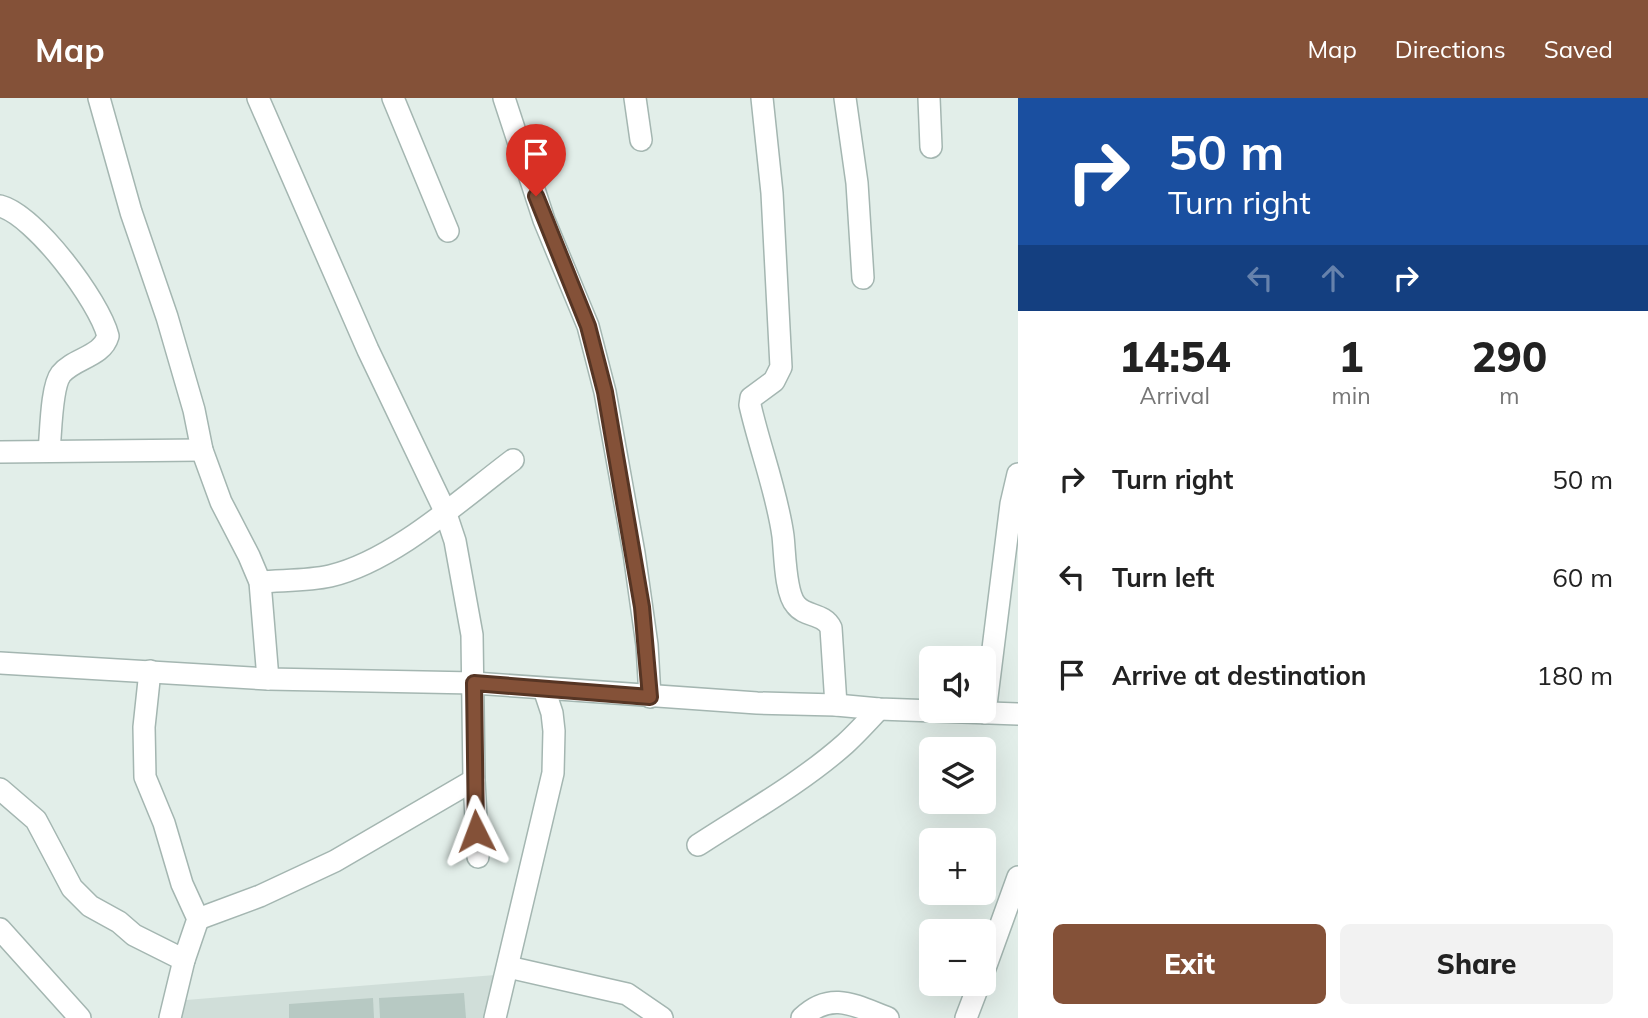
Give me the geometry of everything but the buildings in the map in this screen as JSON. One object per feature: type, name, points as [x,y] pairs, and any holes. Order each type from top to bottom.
[{"type":"street","points":[[99,98],[131,212],[167,317],[194,410],[202,450],[221,502],[260,582],[268,679]]},
{"type":"street","points":[[258,98],[368,350],[446,511],[455,541],[472,635],[478,857]]},
{"type":"street","points":[[393,98],[448,231]]},
{"type":"street","points":[[504,98],[544,220],[588,326],[605,392],[640,593],[650,697]]},
{"type":"street","points":[[635,98],[641,140]]},
{"type":"street","points":[[762,98],[772,193],[781,367],[774,381],[751,398],[750,405],[782,525],[790,591],[796,606],[824,619],[831,628],[836,705]]},
{"type":"street","points":[[845,98],[857,183],[863,278]]},
{"type":"street","points":[[929,98],[932,147]]},
{"type":"street","points":[[0,206],[21,216],[66,264],[89,294],[108,336],[100,349],[61,374],[56,386],[49,451]]},
{"type":"street","points":[[0,452],[202,450]]},
{"type":"street","points":[[260,582],[330,576],[396,547],[513,460]]},
{"type":"street","points":[[994,646],[1018,474]]},
{"type":"street","points":[[0,663],[268,679],[474,683],[650,697],[919,711]]},
{"type":"street","points":[[150,671],[144,727],[145,777],[164,823],[182,884],[198,919],[184,960],[170,1018]]},
{"type":"street","points":[[495,1018],[553,773],[554,731],[552,713],[544,689]]},
{"type":"street","points":[[698,845],[829,757],[879,709]]},
{"type":"street","points":[[996,714],[1018,715]]},
{"type":"street","points":[[198,919],[260,896],[335,861],[474,780]]},
{"type":"street","points":[[0,789],[36,820],[79,897],[134,935],[184,960]]},
{"type":"street","points":[[996,938],[1018,877]]},
{"type":"street","points":[[0,929],[80,1018]]},
{"type":"street","points":[[508,967],[626,995],[662,1018]]},
{"type":"street","points":[[966,1018],[974,996]]},
{"type":"street","points":[[802,1018],[816,1006],[838,1002],[849,1003],[888,1018]]},
{"type":"shaded area","points":[[495,975],[486,1018],[171,1018],[174,1001]]},
{"type":"route","points":[[476,831],[474,683],[650,697],[642,607],[605,392],[588,326],[536,196]]}]
